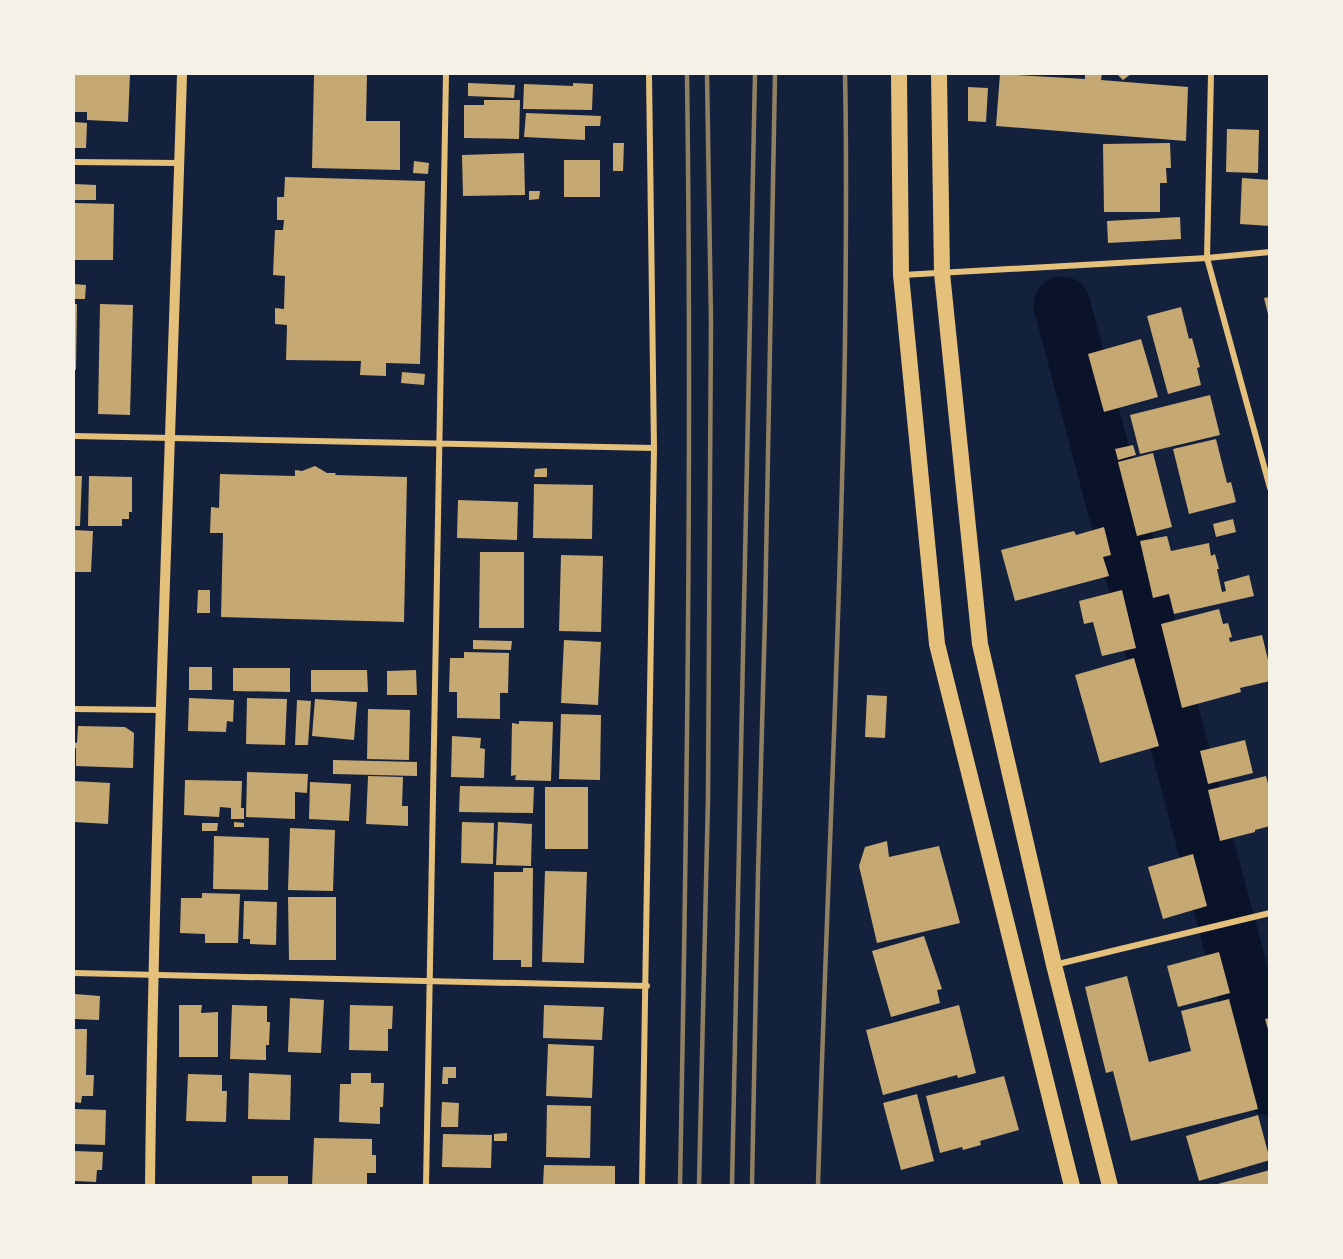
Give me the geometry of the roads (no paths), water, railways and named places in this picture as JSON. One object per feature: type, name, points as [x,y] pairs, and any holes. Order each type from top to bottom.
[{"type":"highway","points":[[899,74],[901,275],[937,644],[1072,1185]]},
{"type":"highway","points":[[939,74],[942,273],[980,644],[1054,965],[1110,1185]]},
{"type":"street","points":[[150,1185],[152,974],[160,710],[172,437],[182,74]]},
{"type":"street","points":[[426,1185],[446,74]]},
{"type":"street","points":[[642,1185],[654,448],[649,74]]},
{"type":"street","points":[[1211,74],[1207,258],[1269,488]]},
{"type":"street","points":[[74,162],[179,163]]},
{"type":"street","points":[[901,275],[1207,258],[1269,252]]},
{"type":"street","points":[[74,436],[654,448]]},
{"type":"street","points":[[74,709],[160,710]]},
{"type":"street","points":[[1054,965],[1269,913]]},
{"type":"street","points":[[74,973],[647,986]]},
{"type":"waterway","points":[[1062,305],[1270,1087]]},
{"type":"railway","points":[[680,1186],[688,630],[687,74]]},
{"type":"railway","points":[[699,1186],[708,798],[711,321],[707,74]]},
{"type":"railway","points":[[732,1186],[755,74]]},
{"type":"railway","points":[[752,1186],[775,74]]},
{"type":"railway","points":[[818,1186],[843,447],[846,241],[845,74]]}]
